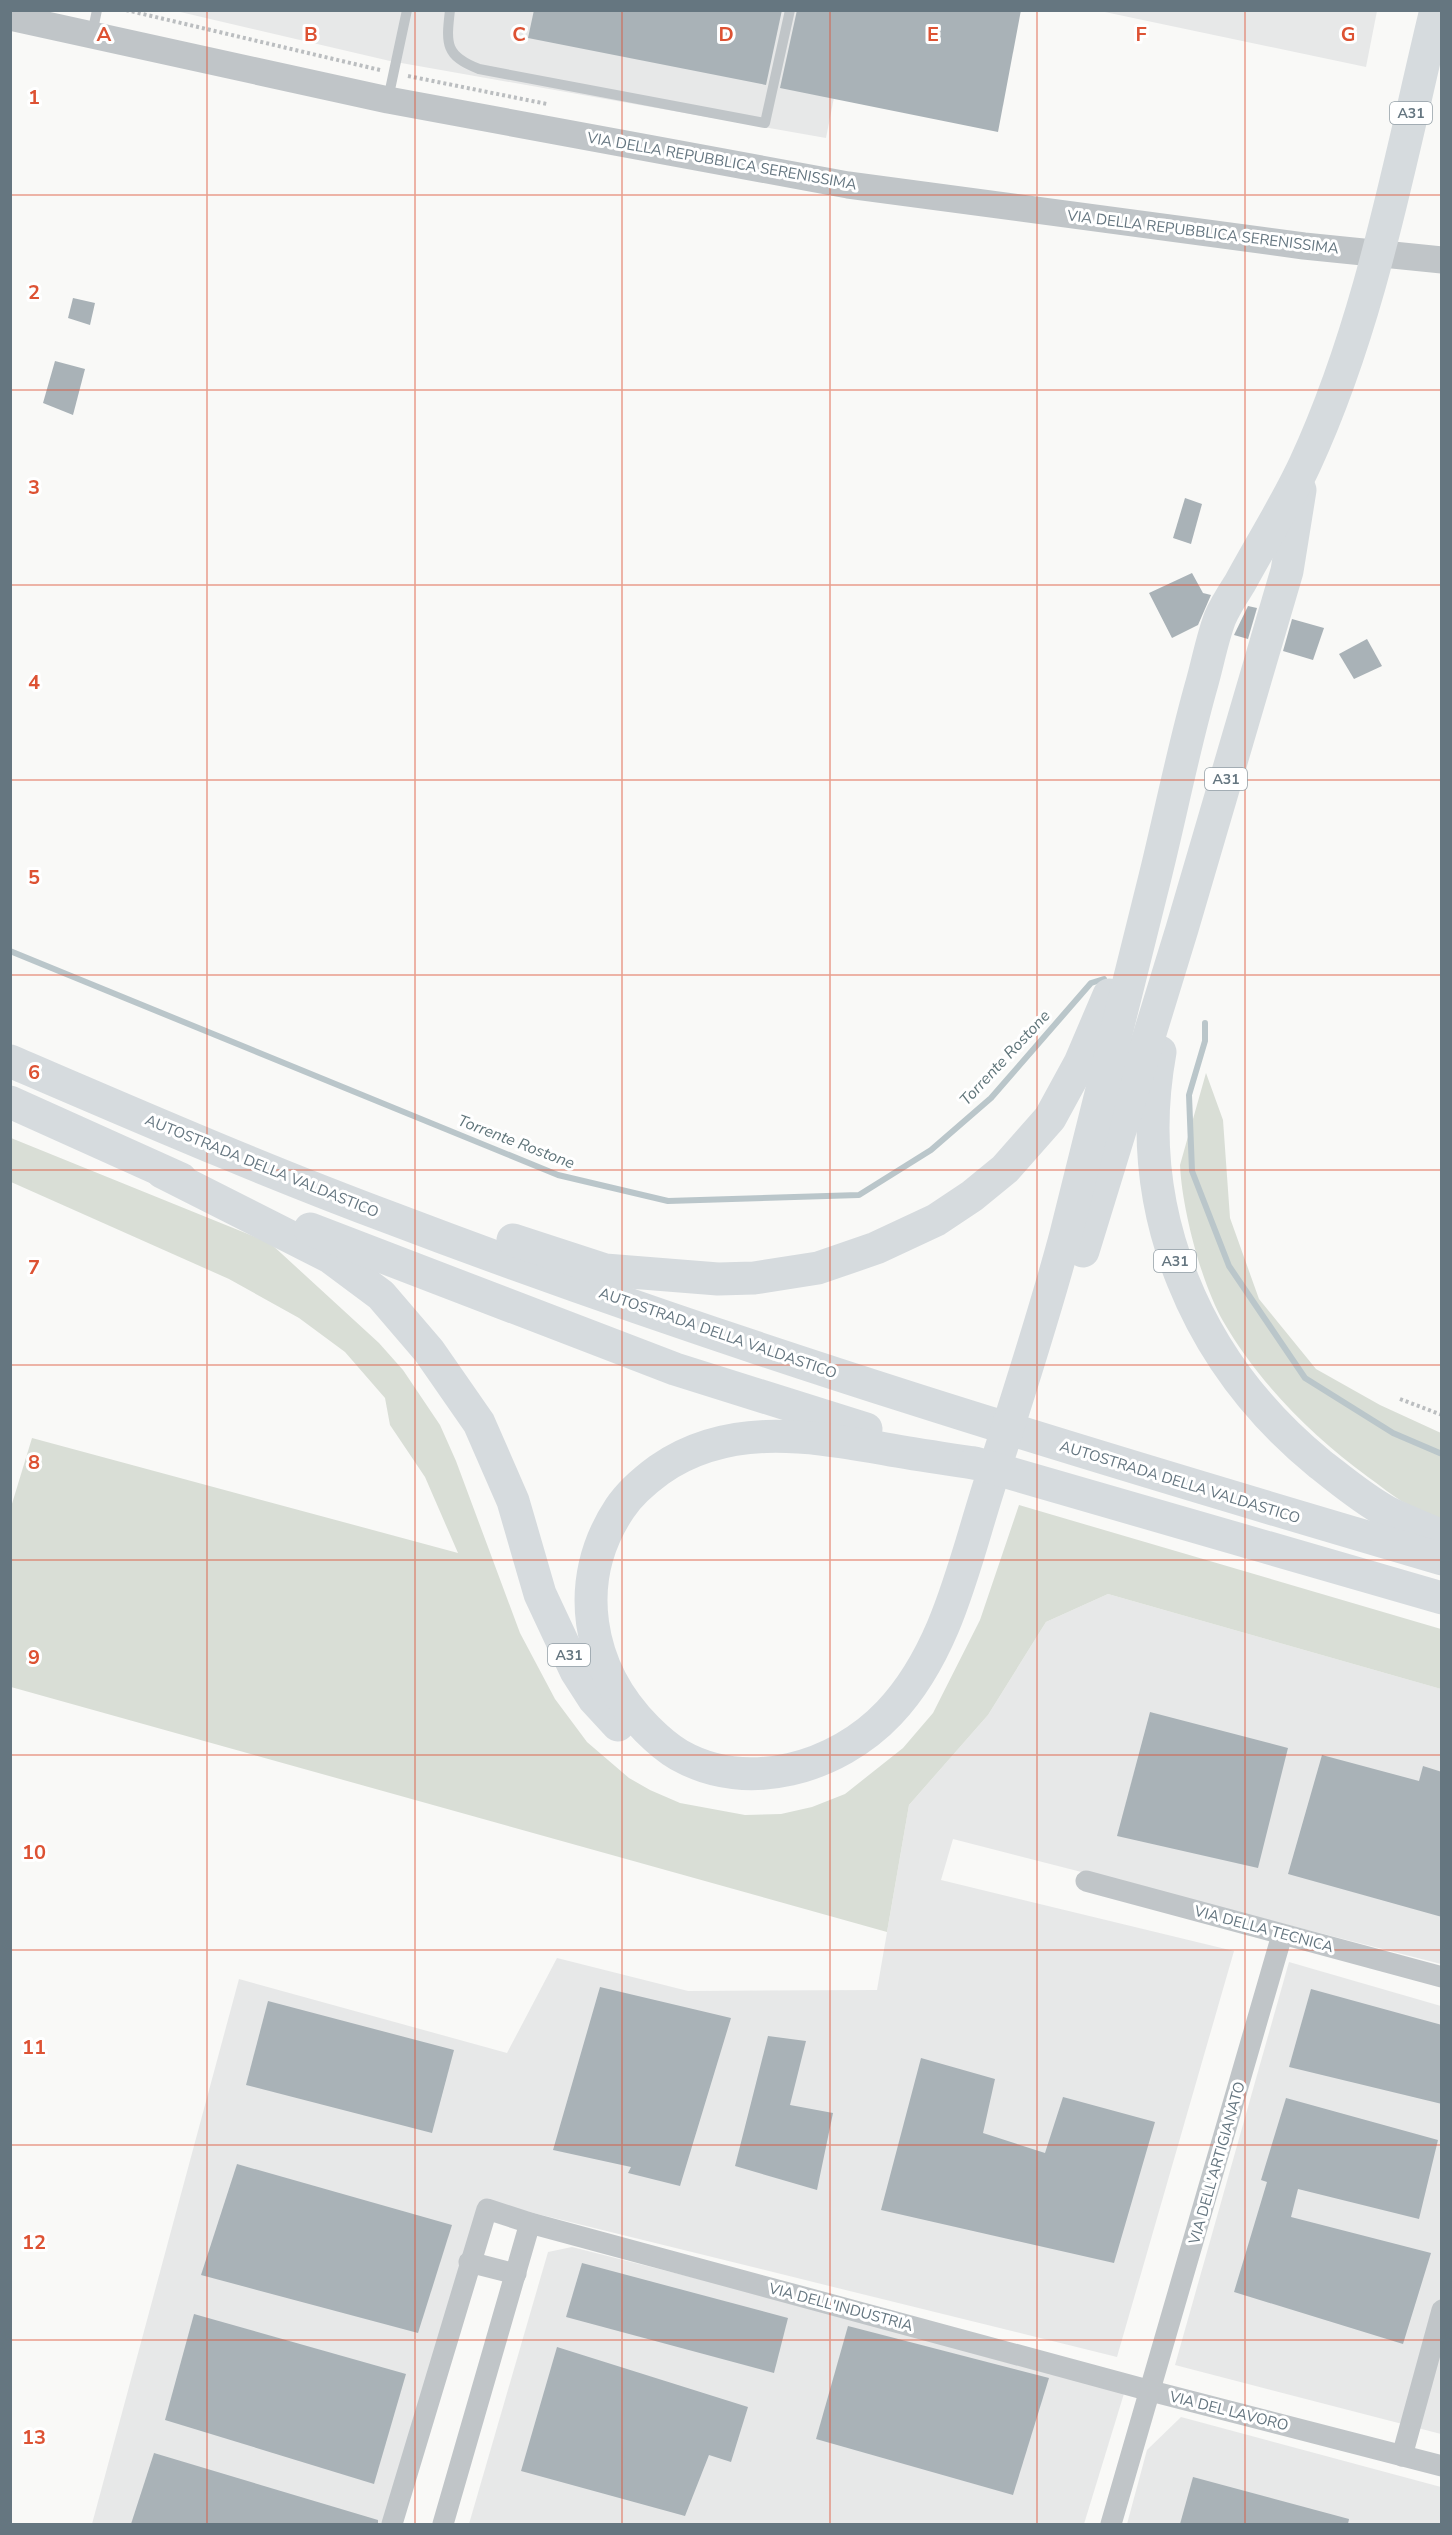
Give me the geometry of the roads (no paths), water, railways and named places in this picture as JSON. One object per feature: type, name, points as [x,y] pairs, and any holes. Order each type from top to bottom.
[{"type":"highway","name":"A31","points":[[1023,1408],[1190,727],[1221,617],[1304,467],[1353,345],[1370,284],[1436,10]]},
{"type":"highway","name":"A31","points":[[989,1483],[835,1440],[767,1435],[725,1440],[684,1455],[649,1477],[632,1493],[608,1529],[599,1551],[591,1600],[595,1637],[604,1670],[633,1715],[674,1753],[724,1770],[749,1773],[774,1772],[800,1767],[850,1746],[888,1715],[932,1651],[949,1610],[989,1483],[1023,1408],[1182,929],[1287,571],[1304,467]]},
{"type":"highway","name":"A31","points":[[163,1127],[605,1270],[718,1279],[754,1278],[818,1268],[876,1248],[936,1220],[972,1196],[1005,1169],[1050,1118],[1080,1063],[1107,1000],[1163,844]]},
{"type":"highway","name":"A31","points":[[1182,929],[1157,1066],[1153,1122],[1155,1174],[1161,1213],[1187,1293],[1204,1327],[1250,1394],[1299,1447],[1378,1506],[1442,1536]]},
{"type":"highway","name":"AUTOSTRADA DELLA VALDASTICO","points":[[10,1061],[163,1127],[392,1219],[784,1357],[1126,1466],[1442,1560]]},
{"type":"highway","points":[[10,1102],[162,1172],[675,1369],[989,1483],[1442,1598]]},
{"type":"highway","name":"A31","points":[[162,1172],[330,1257],[381,1296],[429,1351],[479,1423],[513,1501],[540,1594],[576,1671],[594,1699],[628,1737],[661,1764],[700,1783],[722,1790],[753,1791],[788,1789],[809,1784],[856,1763],[891,1733],[924,1696],[952,1650],[989,1483]]},
{"type":"street","name":"VIA DELLA REPUBBLICA SERENISSIMA","points":[[10,17],[94,22],[388,100],[848,184],[1304,246],[1442,260]]},
{"type":"street","name":"VIA DELLA TECNICA","points":[[1086,1881],[1442,1977]]},
{"type":"street","name":"VIA DELL'ARTIGIANATO","points":[[1151,2391],[1282,1935]]},
{"type":"street","name":"VIA DELL'INDUSTRIA","points":[[392,2524],[469,2262],[487,2210],[1151,2391]]},
{"type":"street","points":[[443,2524],[530,2223]]},
{"type":"street","points":[[469,2262],[516,2274]]},
{"type":"street","points":[[1402,2456],[1442,2310]]},
{"type":"street","name":"VIA DEL LAVORO","points":[[1111,2524],[1151,2391],[1442,2466]]},
{"type":"lane","points":[[388,100],[407,10]]},
{"type":"lane","points":[[450,10],[447,32],[451,50],[457,59],[479,69],[765,123],[790,10]]},
{"type":"waterway","name":"Torrente Rostone","points":[[10,951],[558,1175],[668,1201],[859,1195],[931,1150],[991,1098],[1091,983],[1104,979]]},
{"type":"waterway","name":"Torrente Rostone","points":[[1205,1023],[1205,1041],[1189,1095],[1192,1171],[1229,1266],[1305,1378],[1393,1433],[1442,1454]]}]
